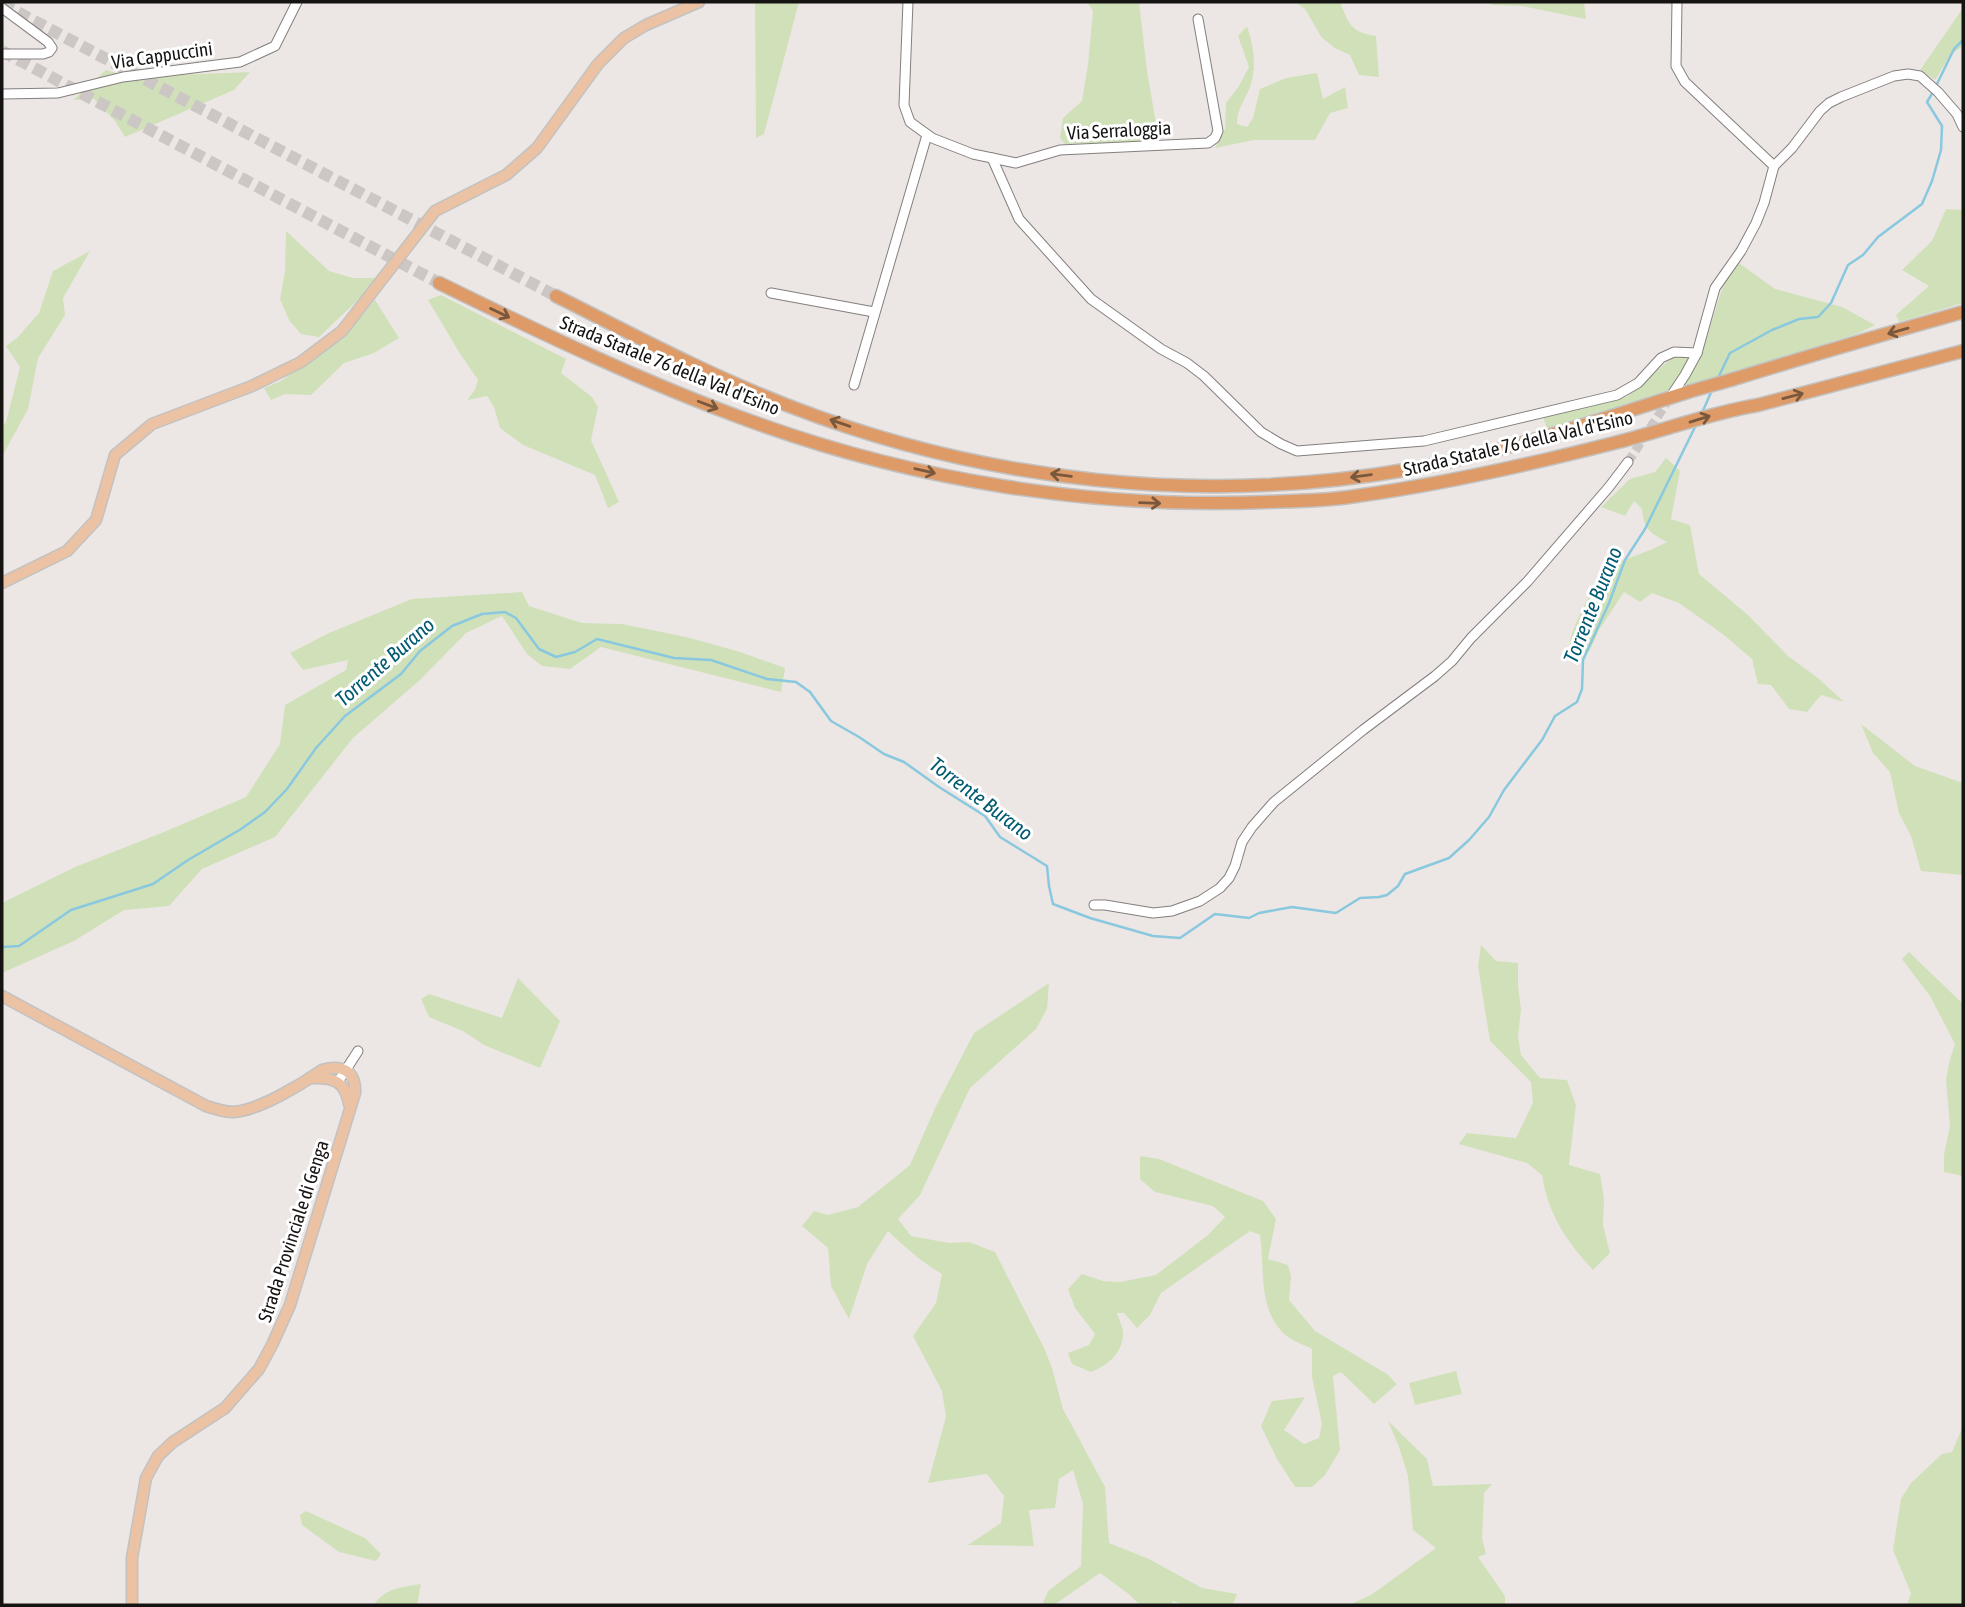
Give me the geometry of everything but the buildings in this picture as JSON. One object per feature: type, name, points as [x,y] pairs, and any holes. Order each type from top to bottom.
[{"type":"highway","name":"Strada Statale 76 della Val d'Esino","points":[[439,283],[529,327],[687,397],[822,445],[913,468],[1030,491],[1137,502],[1208,505],[1318,500],[1354,497],[1465,479],[1963,351]]},
{"type":"highway","name":"Strada Statale 76 della Val d'Esino","points":[[556,296],[735,384],[791,407],[877,436],[938,453],[1029,471],[1118,483],[1177,486],[1265,485],[1352,477],[1468,457],[1554,435],[1688,392],[1963,312]]},
{"type":"main road","points":[[2,583],[67,551],[96,520],[116,455],[152,424],[252,386],[301,362],[342,331],[435,211],[506,175],[537,148],[598,64],[624,38],[694,4]]},
{"type":"main road","points":[[2,996],[206,1106],[225,1112],[236,1112],[261,1104],[330,1067],[345,1070]]},
{"type":"main road","name":"Strada Provinciale di Genga","points":[[132,1605],[132,1558],[146,1478],[158,1456],[173,1442],[232,1401],[258,1369],[290,1305],[355,1093],[356,1083],[352,1075],[345,1070]]},
{"type":"main road","points":[[311,1078],[325,1077],[338,1082],[347,1092],[350,1107]]},
{"type":"street","name":"Via Cappuccini","points":[[2,94],[58,93],[123,76],[240,62],[275,46],[298,2]]},
{"type":"street","name":"Via Serraloggia","points":[[908,2],[904,105],[910,122],[927,135],[973,155],[1016,163],[1060,150],[1208,143],[1215,138],[1218,131],[1198,19]]},
{"type":"street","points":[[1677,2],[1676,66],[1685,82],[1774,166]]},
{"type":"street","points":[[2,8],[48,42],[52,48],[43,54],[2,54]]},
{"type":"street","points":[[1673,393],[1697,353],[1715,288],[1741,251],[1756,223],[1774,166],[1792,148],[1820,111],[1829,103],[1894,76],[1908,74],[1920,76],[1938,92],[1963,127]]},
{"type":"street","points":[[854,384],[927,135]]},
{"type":"street","points":[[992,158],[1018,219],[1091,299],[1204,376],[1261,432],[1297,450],[1424,441],[1617,395],[1638,383],[1661,358],[1674,352],[1697,353]]},
{"type":"street","points":[[771,293],[874,312]]},
{"type":"street","points":[[1094,905],[1153,913],[1172,911],[1200,901],[1220,888],[1235,866],[1242,842],[1274,802],[1452,661],[1527,582],[1628,462]]},
{"type":"street","points":[[338,1082],[358,1051]]},
{"type":"green space","points":[[755,2],[799,2],[764,134],[756,138]]},
{"type":"green space","points":[[1087,2],[1139,2],[1159,141],[1065,144],[1060,138],[1063,118],[1082,101],[1093,11]]},
{"type":"green space","points":[[1295,2],[1340,2],[1352,26],[1376,36],[1379,77],[1359,75],[1350,55],[1322,38],[1305,9]]},
{"type":"green space","points":[[1485,2],[1584,2],[1586,19],[1522,6],[1493,5]]},
{"type":"green space","points":[[1963,8],[1963,45],[1949,57],[1935,80],[1920,70]]},
{"type":"green space","points":[[1247,26],[1254,67],[1237,124],[1247,127],[1253,118],[1260,89],[1286,78],[1317,73],[1323,99],[1345,87],[1348,108],[1330,113],[1315,140],[1254,140],[1215,148],[1225,129],[1226,103],[1249,67],[1238,36]]},
{"type":"green space","points":[[106,70],[140,80],[175,75],[250,72],[234,90],[125,137],[115,121],[94,99],[73,100]]},
{"type":"green space","points":[[1946,209],[1963,210],[1963,303],[1899,322],[1896,315],[1929,286],[1902,270],[1932,241]]},
{"type":"green space","points":[[286,231],[329,271],[353,278],[376,278],[362,296],[319,337],[301,334],[289,320],[280,299],[285,272]]},
{"type":"green space","points":[[90,251],[63,298],[65,315],[38,358],[28,409],[3,455],[2,427],[6,422],[20,367],[6,346],[17,338],[39,313],[53,271]]},
{"type":"green space","points":[[1739,263],[1775,289],[1842,307],[1875,325],[1857,334],[1547,429],[1543,417],[1627,397],[1674,356],[1699,362],[1721,292],[1730,272]]},
{"type":"green space","points":[[441,295],[566,359],[561,373],[592,397],[598,407],[591,440],[619,502],[608,508],[595,475],[523,445],[500,428],[494,407],[487,396],[467,400],[475,390],[478,380],[428,300]]},
{"type":"green space","points":[[375,300],[399,338],[374,353],[344,363],[311,395],[285,394],[271,400],[264,388],[281,381],[346,333]]},
{"type":"green space","points":[[1666,458],[1680,471],[1671,519],[1690,525],[1699,574],[1748,615],[1788,656],[1844,702],[1821,695],[1807,712],[1789,709],[1771,685],[1758,684],[1752,659],[1724,635],[1679,603],[1652,593],[1640,602],[1624,592],[1599,630],[1590,650],[1576,663],[1570,642],[1586,603],[1603,573],[1614,565],[1667,542],[1649,530],[1644,522],[1642,509],[1634,501],[1625,516],[1601,507],[1630,479],[1655,472]]},
{"type":"green space","points":[[522,592],[529,606],[582,623],[622,624],[686,637],[785,668],[781,692],[601,647],[570,669],[542,666],[527,654],[502,616],[466,633],[420,680],[353,738],[275,837],[202,869],[169,906],[124,910],[74,941],[2,973],[2,903],[75,867],[246,797],[280,744],[285,705],[346,670],[348,660],[303,670],[290,653],[329,633],[412,599]]},
{"type":"green space","points":[[1861,724],[1915,766],[1963,783],[1963,875],[1921,871],[1911,836],[1899,813],[1890,772],[1873,753]]},
{"type":"green space","points":[[1481,945],[1496,961],[1518,963],[1521,1010],[1518,1036],[1521,1055],[1540,1078],[1567,1080],[1576,1105],[1569,1165],[1600,1174],[1604,1199],[1603,1225],[1610,1253],[1593,1270],[1574,1248],[1554,1215],[1542,1175],[1527,1163],[1459,1144],[1467,1133],[1516,1138],[1533,1103],[1531,1082],[1490,1041],[1478,966]]},
{"type":"green space","points":[[1909,952],[1963,1004],[1963,1176],[1944,1172],[1944,1155],[1950,1126],[1946,1080],[1955,1044],[1930,996],[1902,959]]},
{"type":"green space","points":[[518,978],[560,1021],[540,1068],[484,1045],[463,1031],[429,1017],[421,999],[429,994],[502,1018]]},
{"type":"green space","points":[[1049,983],[1047,1009],[1036,1029],[970,1088],[920,1195],[898,1219],[911,1236],[949,1243],[969,1242],[995,1252],[1045,1350],[1063,1409],[1105,1487],[1109,1543],[1149,1559],[1202,1588],[1237,1594],[1233,1605],[1183,1605],[1173,1601],[1171,1605],[1140,1605],[1100,1573],[1054,1605],[1042,1605],[1048,1591],[1081,1566],[1083,1504],[1073,1470],[1059,1479],[1055,1508],[1029,1510],[1034,1546],[968,1545],[1001,1523],[1004,1496],[987,1474],[928,1483],[946,1417],[942,1391],[913,1336],[936,1303],[942,1274],[888,1231],[867,1264],[849,1319],[831,1286],[828,1248],[802,1226],[814,1211],[828,1215],[858,1207],[910,1165],[936,1106],[974,1033]]},
{"type":"green space","points":[[1140,1156],[1159,1159],[1263,1201],[1276,1219],[1268,1259],[1288,1265],[1291,1276],[1289,1300],[1315,1331],[1387,1374],[1397,1384],[1374,1404],[1341,1372],[1333,1376],[1340,1450],[1325,1475],[1312,1487],[1295,1487],[1261,1426],[1272,1401],[1305,1397],[1284,1430],[1304,1444],[1319,1438],[1322,1424],[1312,1377],[1312,1349],[1288,1337],[1271,1316],[1264,1290],[1260,1235],[1250,1231],[1161,1293],[1150,1315],[1137,1328],[1124,1313],[1117,1313],[1123,1330],[1122,1342],[1117,1353],[1103,1366],[1091,1372],[1072,1364],[1068,1353],[1089,1345],[1095,1334],[1075,1308],[1068,1289],[1082,1274],[1103,1281],[1120,1282],[1156,1275],[1208,1235],[1225,1217],[1213,1206],[1155,1192],[1140,1179]]},
{"type":"green space","points":[[1456,1371],[1462,1394],[1415,1405],[1409,1383]]},
{"type":"green space","points":[[1388,1421],[1427,1459],[1433,1486],[1492,1484],[1484,1493],[1482,1538],[1486,1554],[1478,1557],[1505,1596],[1505,1605],[1349,1605],[1371,1595],[1436,1548],[1413,1530],[1408,1476]]},
{"type":"green space","points":[[1963,1426],[1963,1605],[1907,1605],[1911,1593],[1893,1550],[1901,1499],[1911,1483],[1942,1454],[1952,1452]]},
{"type":"green space","points":[[306,1511],[365,1538],[381,1554],[376,1561],[339,1552],[302,1525],[300,1515]]},
{"type":"green space","points":[[421,1584],[417,1605],[374,1605],[389,1592]]},
{"type":"waterway","name":"Torrente Burano","points":[[1936,86],[1954,49],[1963,40]]},
{"type":"waterway","name":"Torrente Burano","points":[[1718,378],[1730,353],[1772,330],[1799,319],[1818,317],[1831,303],[1848,265],[1863,255],[1878,237],[1922,204],[1941,150],[1942,126],[1927,102],[1933,92]]},
{"type":"waterway","name":"Torrente Burano","points":[[1702,413],[1712,390]]},
{"type":"waterway","name":"Torrente Burano","points":[[2,947],[19,946],[71,910],[153,884],[241,829],[265,812],[287,789],[316,748],[345,716],[401,674],[420,651],[452,626],[482,614],[505,612],[516,618],[539,649],[556,657],[575,652],[597,639],[674,658],[711,660],[767,679],[796,682],[810,692],[831,721],[884,754],[904,762],[985,816],[1000,837],[1047,866],[1053,904],[1090,918],[1153,936],[1180,938],[1215,914],[1249,918],[1259,913],[1292,907],[1336,913],[1360,898],[1387,895],[1398,886],[1405,874],[1449,858],[1489,817],[1504,790],[1542,740],[1555,716],[1577,702],[1582,689],[1583,660],[1625,560],[1645,529],[1696,425]]},
{"type":"tunnel","points":[[2,4],[556,296]]},
{"type":"tunnel","points":[[2,51],[439,283]]},
{"type":"tunnel","points":[[1628,462],[1671,396]]}]
